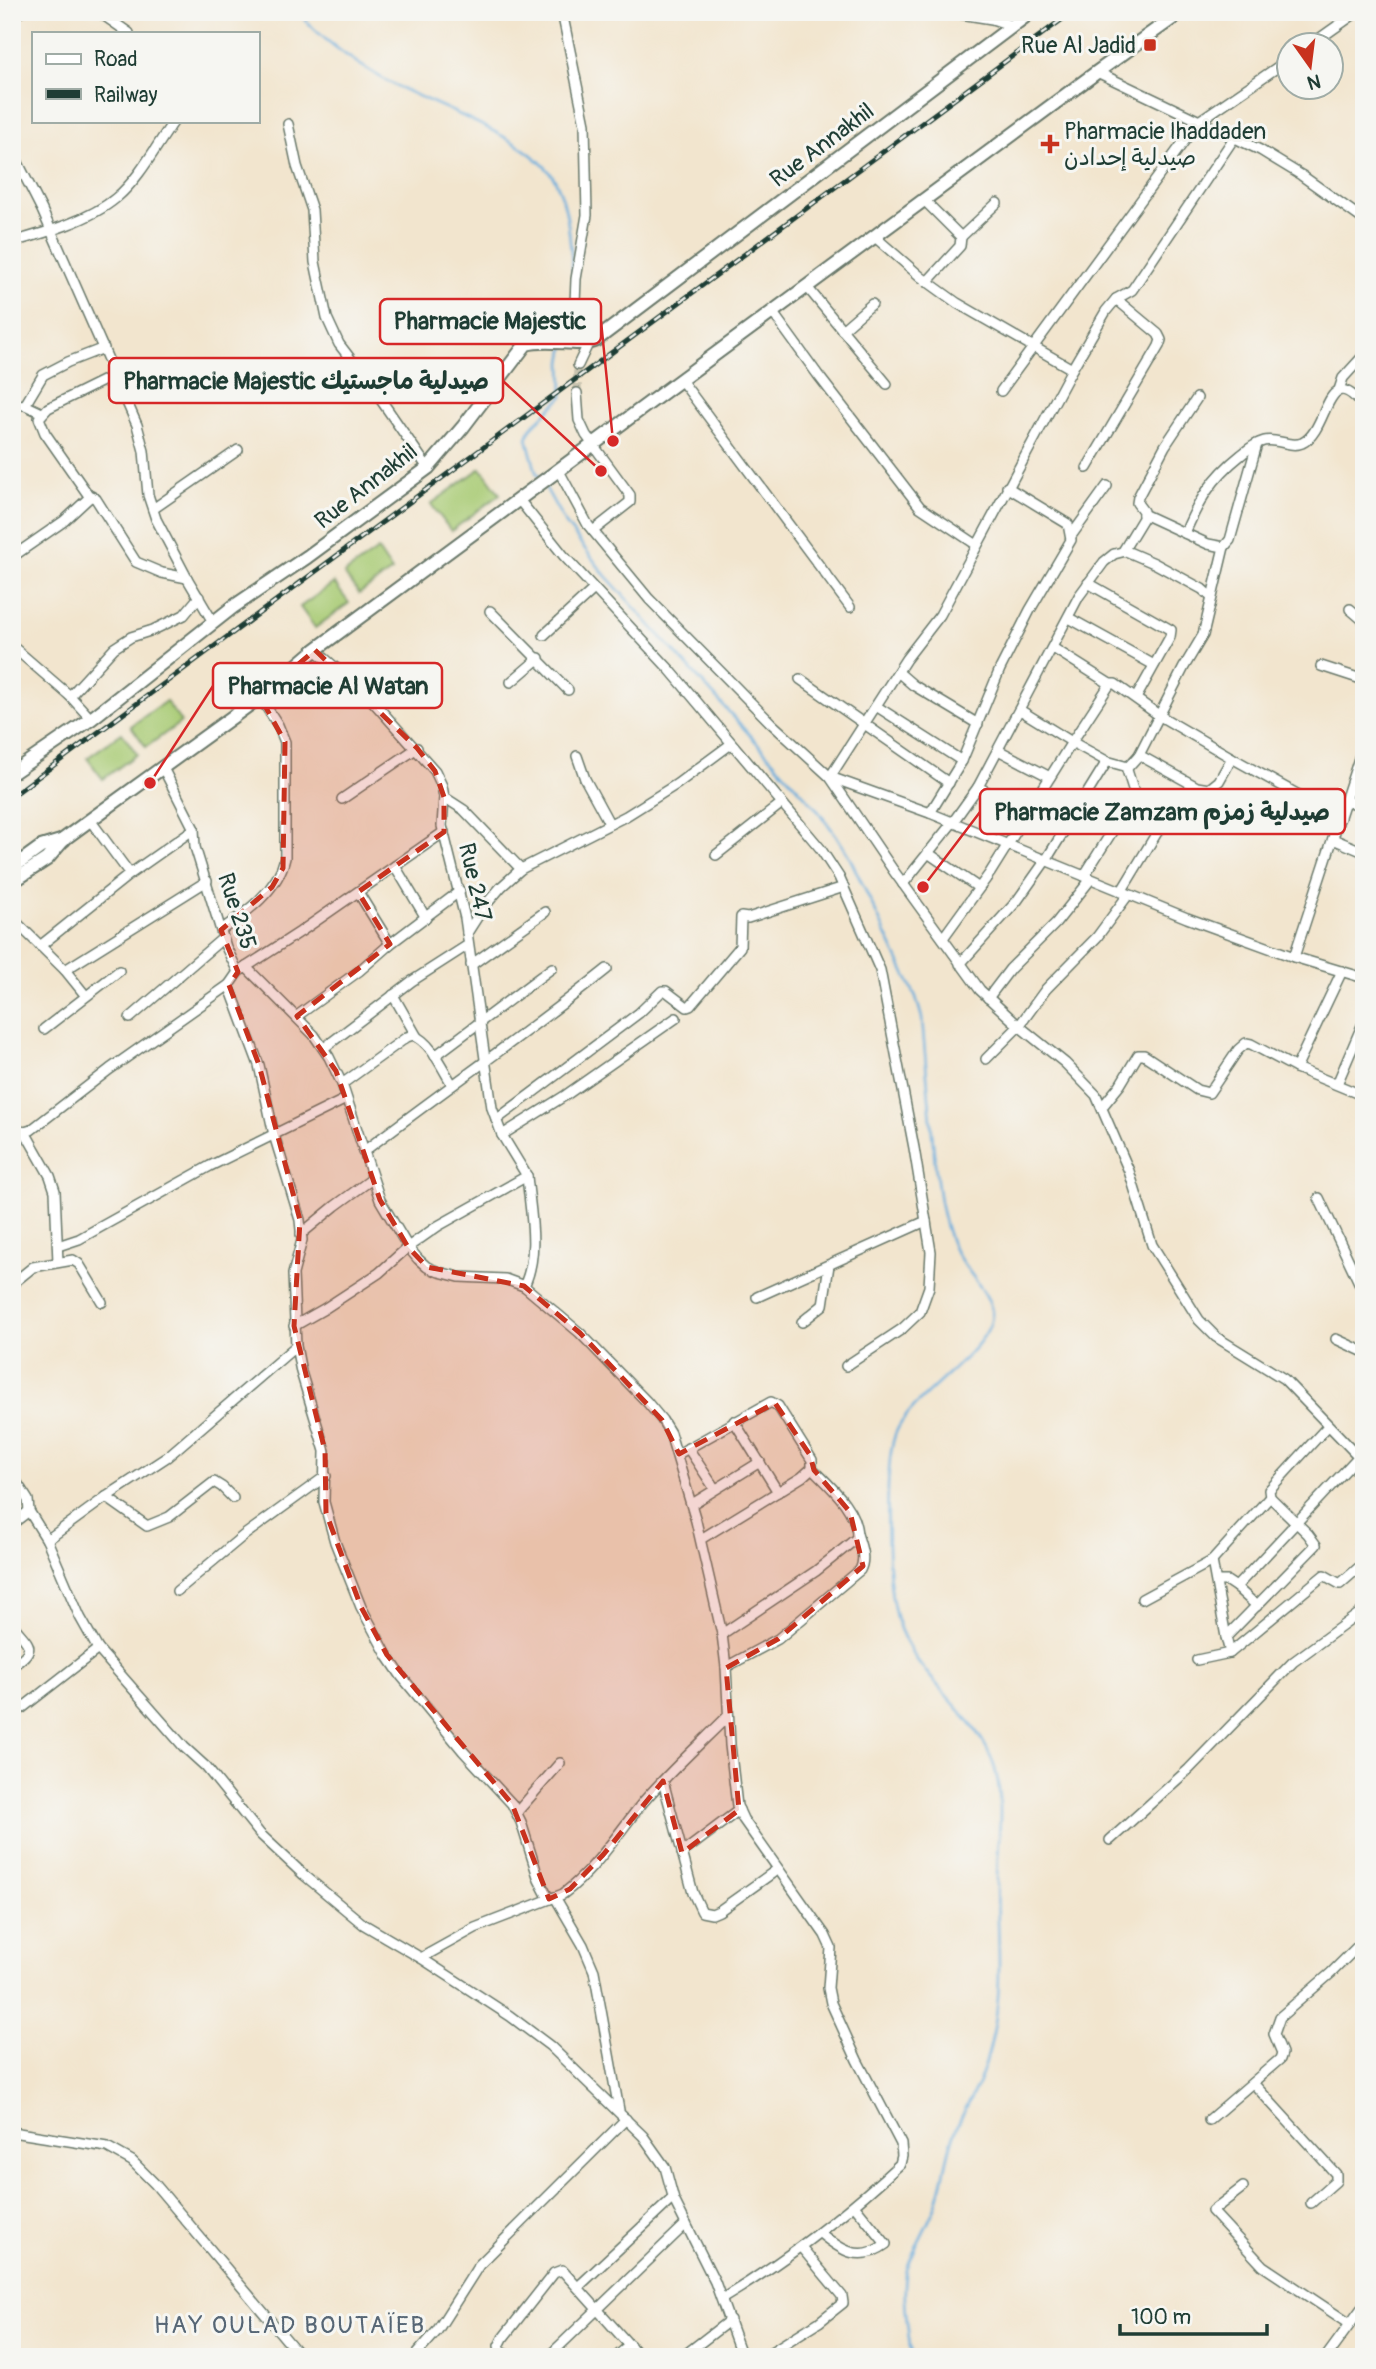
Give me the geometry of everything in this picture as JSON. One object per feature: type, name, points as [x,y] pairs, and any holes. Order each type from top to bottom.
[{"type":"main road","name":"Rue Annakhil","points":[[12,773],[91,719],[213,622],[428,468],[526,344],[549,340],[578,343],[596,340],[1031,12]]},
{"type":"main road","points":[[12,882],[47,859],[64,839],[260,697],[316,650],[1181,12]]},
{"type":"main road","points":[[12,868],[41,847],[64,839]]},
{"type":"street","points":[[12,13],[20,12]]},
{"type":"street","points":[[99,12],[128,32]]},
{"type":"street","points":[[562,12],[584,124],[587,215],[576,279],[574,328],[578,343],[578,365]]},
{"type":"street","points":[[948,12],[992,19],[1013,26]]},
{"type":"street","points":[[1329,32],[1357,12]]},
{"type":"street","points":[[1002,391],[1032,346],[1199,121],[1274,70]]},
{"type":"street","points":[[1097,72],[1260,150],[1301,175],[1364,220]]},
{"type":"street","points":[[12,242],[51,231],[88,215],[116,198],[135,177],[173,122]]},
{"type":"street","points":[[288,124],[297,166],[312,210],[315,262],[327,318],[339,344],[428,468]]},
{"type":"street","points":[[830,777],[898,672],[940,615],[1007,487],[1106,312],[1116,299],[1128,295],[1132,290],[1234,138]]},
{"type":"street","points":[[12,151],[22,167],[140,433],[145,451],[148,495],[153,509],[187,578],[213,622]]},
{"type":"street","points":[[925,201],[961,237]]},
{"type":"street","points":[[927,282],[960,246],[961,237],[997,203]]},
{"type":"street","points":[[875,237],[927,282],[957,303],[1072,369]]},
{"type":"street","points":[[807,287],[887,384]]},
{"type":"street","points":[[1087,468],[1160,346],[1158,334],[1116,299]]},
{"type":"street","points":[[842,330],[872,304]]},
{"type":"street","points":[[774,313],[818,375],[920,507],[978,545]]},
{"type":"street","points":[[26,405],[43,375],[104,348]]},
{"type":"street","points":[[1185,533],[1196,506],[1215,477],[1230,463],[1257,444],[1271,440],[1295,444],[1304,442],[1318,424],[1343,379],[1364,355]]},
{"type":"street","points":[[115,375],[42,413],[39,418],[42,427],[89,496],[96,499],[136,562],[162,573],[187,578]]},
{"type":"street","points":[[681,380],[850,607]]},
{"type":"street","points":[[1339,390],[1347,389],[1352,392],[1364,407]]},
{"type":"street","points":[[577,393],[579,420],[593,446],[630,495],[630,502],[593,531]]},
{"type":"street","points":[[1196,398],[1165,446],[1137,503],[1143,514],[1208,544],[1224,547]]},
{"type":"street","points":[[12,404],[26,405],[42,413]]},
{"type":"street","points":[[1020,710],[1051,731],[1108,762],[1131,766],[1203,635],[1224,547],[1230,540],[1257,444]]},
{"type":"street","points":[[153,509],[238,450]]},
{"type":"street","points":[[555,474],[593,531],[649,599],[771,723],[830,777],[960,964],[988,998],[1052,1051],[1088,1086],[1102,1107],[1138,1193],[1152,1245],[1199,1320],[1216,1337],[1284,1380],[1361,1460],[1236,1587]]},
{"type":"street","points":[[930,813],[962,761],[1000,669],[1071,536],[1107,486]]},
{"type":"street","points":[[1007,487],[1068,524],[1071,536]]},
{"type":"street","points":[[12,557],[64,521],[89,496]]},
{"type":"street","points":[[520,500],[564,556],[670,670],[826,855],[873,950],[885,988],[926,1221],[931,1273],[926,1300],[920,1312],[902,1329],[846,1366]]},
{"type":"street","points":[[903,884],[978,787],[1088,583],[1104,562],[1123,551],[1136,533],[1143,514]]},
{"type":"street","points":[[1123,551],[1154,563],[1202,589],[1211,597]]},
{"type":"street","points":[[1088,583],[1171,630],[1170,637],[1136,698]]},
{"type":"street","points":[[544,635],[594,589]]},
{"type":"street","points":[[70,696],[114,648],[131,637],[184,615],[199,597]]},
{"type":"street","points":[[1350,609],[1364,621]]},
{"type":"street","points":[[490,611],[568,690]]},
{"type":"street","points":[[1069,618],[1154,665]]},
{"type":"street","points":[[12,646],[70,696],[91,719]]},
{"type":"street","points":[[1054,648],[1110,684],[1115,684],[1160,716],[1340,818]]},
{"type":"street","name":"Rue 247","points":[[316,650],[368,696],[435,771],[444,797],[444,832],[460,891],[484,1061],[496,1120],[527,1176]]},
{"type":"street","points":[[511,682],[539,658]]},
{"type":"street","points":[[1321,666],[1364,680]]},
{"type":"street","points":[[898,672],[913,685],[978,724]]},
{"type":"street","points":[[800,679],[949,783]]},
{"type":"street","points":[[943,938],[1009,845],[1110,684]]},
{"type":"street","points":[[130,1018],[272,887],[279,876],[285,858],[285,742],[278,725],[260,697]]},
{"type":"street","points":[[876,706],[962,761]]},
{"type":"street","points":[[1294,957],[1364,743]]},
{"type":"street","points":[[467,933],[483,908],[521,869],[677,784],[731,744]]},
{"type":"street","points":[[342,799],[416,748]]},
{"type":"street","points":[[998,750],[1050,777]]},
{"type":"street","points":[[1139,755],[1196,786],[1209,789],[1219,781],[1232,758]]},
{"type":"street","points":[[577,757],[585,779],[609,823]]},
{"type":"street","points":[[960,964],[1017,901],[1108,762]]},
{"type":"street","points":[[986,1059],[1019,1026],[1046,989],[1097,937],[1125,894],[1167,816],[1162,810],[1135,795],[1126,767]]},
{"type":"street","name":"Rue 235","points":[[163,768],[194,829],[195,847],[222,934],[242,969],[229,985],[259,1065],[274,1135],[302,1234]]},
{"type":"street","points":[[830,777],[930,813],[1125,894],[1294,957],[1342,971],[1363,974]]},
{"type":"street","points":[[978,787],[1028,813]]},
{"type":"street","points":[[988,998],[1010,969],[1056,923],[1088,877],[1135,795]]},
{"type":"street","points":[[444,797],[464,810],[521,869]]},
{"type":"street","points":[[1345,802],[1364,805]]},
{"type":"street","points":[[716,855],[782,803]]},
{"type":"street","points":[[90,820],[130,874]]},
{"type":"street","points":[[40,946],[130,874],[194,829]]},
{"type":"street","points":[[444,832],[242,969],[297,1016],[324,1048],[342,1084],[380,1200],[408,1247],[427,1267],[439,1272],[459,1277],[505,1279],[524,1286],[580,1332],[647,1402],[670,1433],[678,1454],[701,1539],[722,1634],[734,1791],[739,1810],[829,1943],[831,1948],[828,1988],[831,2003],[901,2144],[902,2156],[900,2164],[855,2206],[801,2247],[722,2299]]},
{"type":"street","points":[[1333,839],[1364,852]]},
{"type":"street","points":[[928,853],[979,888]]},
{"type":"street","points":[[395,866],[426,918]]},
{"type":"street","points":[[65,970],[207,881]]},
{"type":"street","points":[[496,1120],[639,1013],[662,991],[666,991],[687,1007],[690,1006],[740,947],[741,917],[748,918],[844,887]]},
{"type":"street","points":[[297,1016],[460,891]]},
{"type":"street","points":[[358,892],[390,944]]},
{"type":"street","points":[[471,965],[545,912]]},
{"type":"street","points":[[12,918],[65,970],[86,996]]},
{"type":"street","points":[[324,1048],[393,995],[468,944]]},
{"type":"street","points":[[435,1056],[552,968]]},
{"type":"street","points":[[363,1152],[452,1084],[544,1020],[607,969]]},
{"type":"street","points":[[44,1029],[119,971]]},
{"type":"street","points":[[1296,1068],[1342,971]]},
{"type":"street","points":[[12,1129],[25,1132],[32,1130],[110,1069],[229,985]]},
{"type":"street","points":[[393,995],[417,1037],[435,1056],[452,1084]]},
{"type":"street","points":[[502,1135],[566,1095],[676,1018]]},
{"type":"street","points":[[1337,1084],[1364,1021]]},
{"type":"street","points":[[342,1084],[407,1037],[417,1037]]},
{"type":"street","points":[[1102,1107],[1120,1084],[1133,1059],[1140,1054],[1206,1094],[1212,1091],[1230,1060],[1246,1043],[1296,1068],[1364,1096]]},
{"type":"street","points":[[58,1247],[79,1239],[199,1172],[346,1099]]},
{"type":"street","points":[[25,1132],[55,1191],[58,1262]]},
{"type":"street","points":[[294,1326],[379,1273],[408,1247],[452,1217],[527,1176],[532,1259],[524,1286]]},
{"type":"street","points":[[372,1179],[302,1234],[293,1273],[296,1346],[301,1372],[323,1440],[326,1476],[324,1502],[335,1542],[361,1606],[387,1654],[408,1684],[517,1812],[539,1880],[583,1944],[594,1971],[622,2115]]},
{"type":"street","points":[[1320,1198],[1364,1293]]},
{"type":"street","points":[[757,1297],[926,1221]]},
{"type":"street","points":[[12,1284],[33,1267],[76,1261],[102,1302]]},
{"type":"street","points":[[802,1322],[823,1305],[829,1265]]},
{"type":"street","points":[[1336,1339],[1364,1352]]},
{"type":"street","points":[[47,1540],[167,1457],[296,1346]]},
{"type":"street","points":[[678,1454],[766,1403],[775,1403],[810,1455],[812,1468],[835,1492],[855,1520],[863,1552],[863,1566],[860,1570],[778,1639],[726,1667]]},
{"type":"street","points":[[734,1421],[778,1492]]},
{"type":"street","points":[[1226,1637],[1316,1545],[1316,1541],[1270,1497],[1269,1490],[1328,1426]]},
{"type":"street","points":[[688,1448],[715,1489]]},
{"type":"street","points":[[692,1504],[760,1462]]},
{"type":"street","points":[[701,1539],[802,1477],[812,1468]]},
{"type":"street","points":[[12,1475],[28,1500],[29,1511],[47,1540],[80,1617],[98,1649],[184,1747],[206,1768],[273,1847],[363,1924],[510,2016],[550,2046],[643,2136],[665,2167],[673,2198],[722,2299],[742,2357]]},
{"type":"street","points":[[177,1591],[243,1536],[326,1476]]},
{"type":"street","points":[[106,1497],[147,1526],[169,1517],[214,1482],[233,1498]]},
{"type":"street","points":[[1142,1600],[1212,1561],[1270,1497]]},
{"type":"street","points":[[12,1524],[29,1511]]},
{"type":"street","points":[[722,1634],[826,1564],[853,1543],[857,1534]]},
{"type":"street","points":[[1212,1561],[1230,1653]]},
{"type":"street","points":[[1197,1660],[1230,1653],[1324,1574],[1340,1584],[1364,1563]]},
{"type":"street","points":[[1217,1581],[1227,1581],[1257,1606]]},
{"type":"street","points":[[1110,1840],[1189,1769],[1293,1662],[1364,1610]]},
{"type":"street","points":[[12,1624],[29,1644],[30,1650],[12,1666]]},
{"type":"street","points":[[14,1711],[98,1649]]},
{"type":"street","points":[[421,1958],[475,1928],[570,1889],[603,1855],[663,1781],[727,1717]]},
{"type":"street","points":[[517,1812],[560,1763]]},
{"type":"street","points":[[663,1781],[697,1905],[707,1914],[719,1911],[778,1869]]},
{"type":"street","points":[[682,1853],[739,1810]]},
{"type":"street","points":[[1209,2120],[1282,2056],[1275,2034],[1280,2017],[1364,1940]]},
{"type":"street","points":[[1253,2083],[1336,2174],[1336,2181],[1311,2203]]},
{"type":"street","points":[[414,2357],[437,2331],[479,2264],[622,2115]]},
{"type":"street","points":[[12,2132],[107,2147],[132,2161],[155,2184],[302,2357]]},
{"type":"street","points":[[1243,2187],[1212,2211],[1263,2266],[1350,2324]]},
{"type":"street","points":[[578,2287],[673,2198]]},
{"type":"street","points":[[820,2233],[834,2244],[858,2254],[866,2255],[886,2244],[855,2206]]},
{"type":"street","points":[[548,2357],[686,2224]]},
{"type":"street","points":[[763,2357],[819,2322],[843,2303],[842,2295],[801,2247]]},
{"type":"street","points":[[510,2357],[501,2351],[499,2346],[503,2337],[554,2273],[562,2270],[640,2357]]},
{"type":"street","points":[[1326,2357],[1364,2305]]},
{"type":"street","points":[[682,2357],[730,2320]]},
{"type":"street","points":[[615,2357],[629,2345]]},
{"type":"highlighted area","points":[[315,650],[417,748],[435,771],[444,797],[444,832],[358,892],[390,944],[297,1016],[336,1071],[380,1200],[408,1247],[427,1267],[524,1286],[580,1333],[662,1420],[679,1454],[775,1403],[810,1455],[814,1470],[850,1512],[863,1566],[778,1639],[726,1668],[739,1810],[682,1853],[663,1781],[603,1855],[570,1889],[549,1899],[512,1804],[387,1655],[361,1607],[326,1513],[325,1451],[294,1326],[300,1220],[259,1065],[229,985],[238,972],[221,930],[272,887],[283,868],[285,742],[260,697]]},
{"type":"green space","points":[[481,468],[500,494],[451,531],[431,504]]},
{"type":"green space","points":[[378,550],[392,571],[359,594],[344,574]]},
{"type":"green space","points":[[334,583],[349,603],[315,628],[300,607]]},
{"type":"green space","points":[[166,701],[181,722],[146,747],[131,726]]},
{"type":"green space","points":[[122,733],[137,754],[103,779],[87,758]]},
{"type":"waterway","points":[[298,12],[328,41],[363,67],[504,137],[544,166],[561,193],[569,228],[573,277]]},
{"type":"waterway","points":[[566,339],[571,311]]},
{"type":"waterway","points":[[541,479],[536,472],[527,438],[531,428],[563,396],[562,362],[565,345]]},
{"type":"waterway","points":[[544,485],[565,523],[605,575],[815,807],[849,856],[916,997],[922,1018],[936,1177],[944,1220],[953,1247],[991,1307],[988,1329],[979,1343],[919,1401],[897,1430],[888,1488],[889,1566],[893,1603],[899,1625],[919,1663],[961,1712],[986,1747],[993,1763],[1000,1796],[997,1881],[999,1983],[996,2018],[983,2072],[954,2134],[936,2204],[907,2270],[905,2302],[911,2357]]},
{"type":"tunnel","points":[[577,393],[578,365]]},
{"type":"railway","points":[[12,796],[1072,12]]},
{"type":"place","name":"Rue Al Jadid","points":[[1150,45]]},
{"type":"place","name":"Pharmacie Ihaddaden صيدلية إحدادن","points":[[1050,144]]},
{"type":"place","name":"Pharmacie Majestic","points":[[613,441]]},
{"type":"place","name":"Pharmacie Majestic صيدلية ماجستيك","points":[[601,471]]},
{"type":"place","name":"Pharmacie Al Watan","points":[[150,783]]},
{"type":"place","name":"Pharmacie Zamzam صيدلية زمزم","points":[[923,887]]},
{"type":"district","name":"HAY OULAD BOUTAÏEB","points":[[290,2325]]}]
